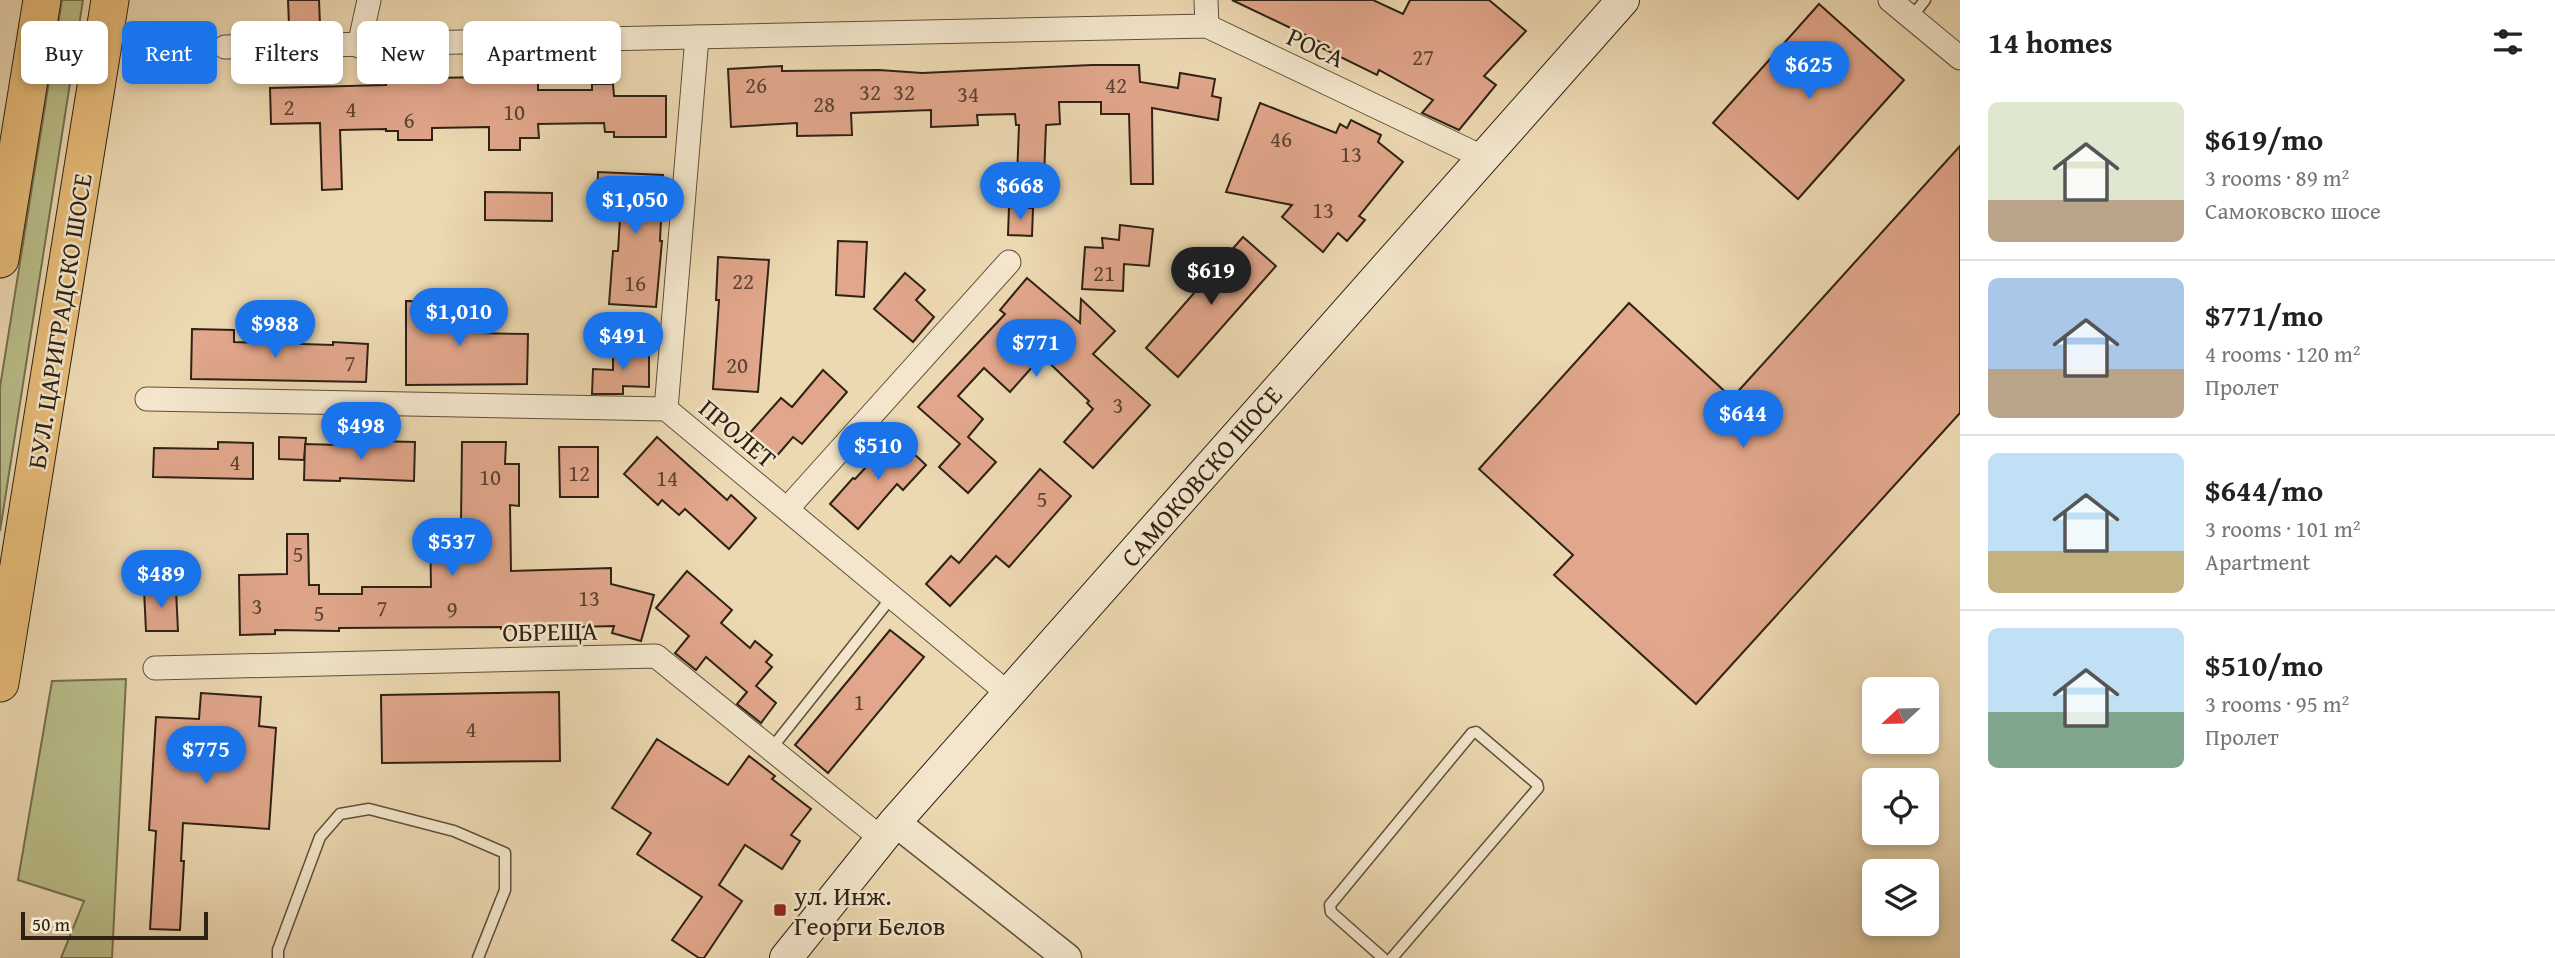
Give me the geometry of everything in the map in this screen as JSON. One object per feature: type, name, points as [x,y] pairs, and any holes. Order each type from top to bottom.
[{"type":"highway","points":[[0,259],[42,0]]},
{"type":"highway","name":"БУЛ. ЦАРИГРАДСКО ШОСЕ","points":[[0,683],[110,0]]},
{"type":"main road","name":"САМОКОВСКО ШОСЕ","points":[[786,958],[889,831],[1623,0]]},
{"type":"street","points":[[364,21],[369,0]]},
{"type":"street","points":[[1206,0],[1207,26]]},
{"type":"street","points":[[1890,0],[1918,9],[1960,58]]},
{"type":"street","name":"РОСА","points":[[449,44],[1207,26],[1482,157]]},
{"type":"street","points":[[666,409],[697,37]]},
{"type":"street","name":"РОСА","points":[[225,47],[357,46]]},
{"type":"street","points":[[786,509],[1009,262]]},
{"type":"street","name":"ПРОЛЕТ","points":[[147,399],[666,409],[1010,695]]},
{"type":"street","name":"ОБРЕЩА","points":[[155,668],[656,656],[771,749],[889,831]]},
{"type":"street","points":[[889,831],[1068,958]]},
{"type":"lane","points":[[771,749],[891,598]]},
{"type":"lane","points":[[1383,958],[1331,912],[1330,905],[1472,733],[1476,732],[1538,788],[1392,958]]},
{"type":"lane","points":[[278,958],[278,950],[320,836],[340,814],[369,809],[454,831],[505,853],[505,890],[478,958]]},
{"type":"green space","points":[[62,0],[83,0],[80,21],[59,21]]},
{"type":"green space","points":[[49,84],[70,84],[0,531],[0,387]]},
{"type":"green space","points":[[126,679],[112,958],[61,958],[84,901],[18,880],[52,681]]},
{"type":"building","points":[[288,0],[319,0],[320,21],[289,21]]},
{"type":"building","points":[[1232,0],[1373,0],[1403,14],[1410,0],[1489,0],[1526,31],[1484,76],[1496,85],[1459,130],[1422,113],[1433,100],[1379,70],[1377,75],[1318,46],[1320,42]]},
{"type":"building","points":[[1819,4],[1904,80],[1798,199],[1713,123]]},
{"type":"building","points":[[1139,65],[1140,82],[1178,88],[1180,73],[1215,79],[1212,96],[1221,98],[1218,120],[1152,108],[1153,184],[1131,184],[1129,114],[1101,114],[1101,102],[1059,102],[1060,124],[1046,125],[1043,204],[1016,203],[1019,125],[1016,125],[1015,114],[977,115],[978,125],[931,127],[931,110],[851,113],[852,135],[797,136],[797,123],[731,127],[728,69],[782,66],[782,71],[879,70],[922,73]]},
{"type":"building","points":[[463,77],[463,84],[538,84],[538,90],[592,90],[592,84],[613,84],[614,96],[666,96],[666,137],[614,137],[614,132],[605,132],[604,123],[538,124],[539,138],[520,138],[520,150],[489,150],[489,127],[432,128],[432,140],[398,140],[398,131],[386,129],[340,130],[342,189],[322,190],[320,123],[271,124],[270,88],[449,84],[449,78]]},
{"type":"building","points":[[1260,103],[1336,133],[1340,124],[1347,128],[1351,120],[1381,135],[1378,142],[1403,162],[1359,216],[1365,220],[1347,241],[1338,233],[1323,252],[1282,217],[1292,205],[1226,192]]},
{"type":"building","points":[[1960,146],[1960,413],[1696,704],[1554,575],[1573,555],[1479,469],[1629,303],[1732,398]]},
{"type":"building","points":[[598,172],[663,175],[662,241],[656,307],[609,304],[613,251],[618,251],[621,202],[597,202]]},
{"type":"building","points":[[485,192],[552,193],[552,221],[485,220]]},
{"type":"building","points":[[1009,207],[1033,208],[1032,236],[1008,235]]},
{"type":"building","points":[[1120,225],[1153,229],[1149,266],[1124,264],[1123,291],[1082,289],[1085,247],[1103,248],[1102,238],[1119,240]]},
{"type":"building","points":[[1243,237],[1276,266],[1178,377],[1146,348]]},
{"type":"building","points":[[838,241],[867,242],[864,297],[836,295]]},
{"type":"building","points":[[718,257],[769,260],[758,392],[713,389],[719,300],[716,300]]},
{"type":"building","points":[[905,273],[925,290],[916,300],[934,317],[913,342],[874,309]]},
{"type":"building","points":[[1027,278],[1080,323],[1081,299],[1115,331],[1093,354],[1150,405],[1093,468],[1064,442],[1093,409],[1087,403],[1089,401],[1042,356],[1010,392],[984,368],[958,396],[983,419],[968,437],[996,462],[968,493],[939,467],[960,444],[918,407],[1005,314],[1000,310]]},
{"type":"building","points":[[406,301],[472,302],[472,333],[528,334],[527,384],[406,385]]},
{"type":"building","points":[[192,329],[234,330],[234,342],[368,344],[366,382],[191,379]]},
{"type":"building","points":[[613,349],[649,349],[649,387],[623,386],[623,394],[592,394],[593,369],[613,370]]},
{"type":"building","points":[[823,370],[847,392],[802,444],[793,437],[775,458],[748,435],[781,398],[792,407]]},
{"type":"building","points":[[895,436],[926,465],[903,490],[897,484],[858,529],[830,504]]},
{"type":"building","points":[[279,437],[306,438],[304,460],[279,459]]},
{"type":"building","points":[[657,437],[727,500],[731,495],[756,518],[729,549],[685,509],[679,515],[662,500],[658,505],[624,474]]},
{"type":"building","points":[[374,441],[415,442],[414,481],[340,478],[340,481],[304,480],[305,444],[374,446]]},
{"type":"building","points":[[218,442],[253,443],[253,479],[153,477],[154,448],[218,449]]},
{"type":"building","points":[[462,442],[506,442],[505,464],[519,464],[519,506],[510,505],[511,571],[611,568],[611,584],[654,595],[641,641],[612,633],[614,626],[501,629],[339,628],[339,631],[275,630],[275,634],[240,635],[239,575],[287,574],[287,534],[308,534],[309,585],[319,585],[319,594],[362,594],[362,587],[431,587],[430,523],[461,522]]},
{"type":"building","points":[[559,447],[598,447],[598,497],[560,497]]},
{"type":"building","points":[[1040,469],[1071,496],[1009,567],[996,556],[950,606],[926,584],[951,556],[959,563]]},
{"type":"building","points":[[687,571],[732,610],[721,623],[750,648],[755,641],[772,655],[766,662],[772,667],[756,686],[776,703],[761,723],[737,704],[747,692],[706,657],[696,670],[675,653],[689,636],[656,608]]},
{"type":"building","points":[[144,590],[176,590],[178,631],[146,631]]},
{"type":"building","points":[[890,630],[924,657],[828,773],[795,745]]},
{"type":"building","points":[[559,692],[560,761],[382,763],[381,695]]},
{"type":"building","points":[[201,693],[261,697],[259,726],[276,728],[269,829],[183,823],[180,930],[150,929],[156,831],[149,830],[156,717],[199,719]]},
{"type":"building","points":[[657,739],[728,785],[749,756],[775,776],[772,779],[811,809],[791,835],[800,841],[782,869],[745,845],[719,885],[742,901],[704,958],[699,958],[672,940],[702,897],[637,854],[651,833],[612,808]]},
{"type":"place","name":"ул. Инж. Георги Белов","points":[[780,910]]}]
